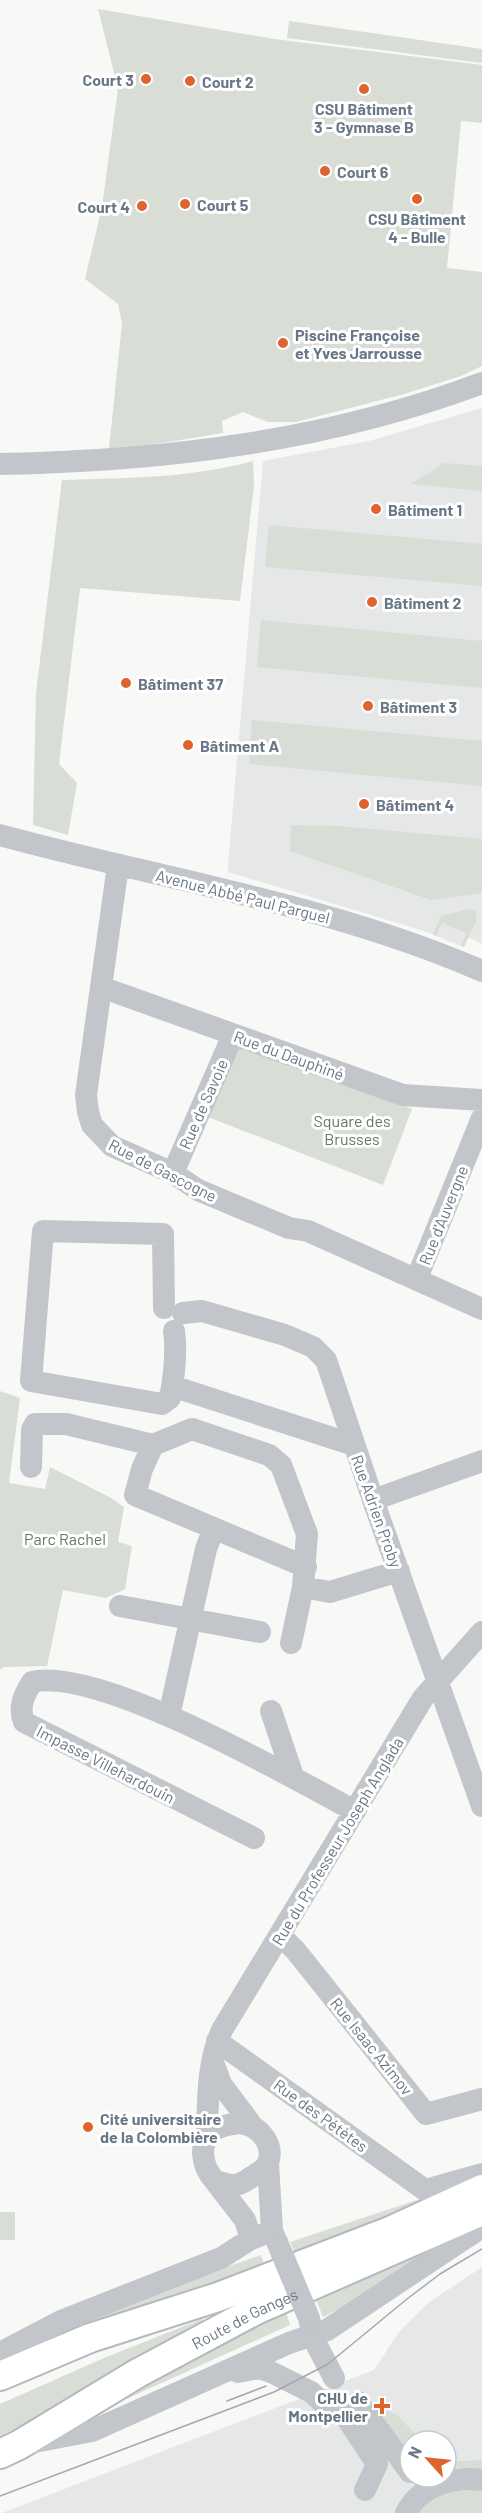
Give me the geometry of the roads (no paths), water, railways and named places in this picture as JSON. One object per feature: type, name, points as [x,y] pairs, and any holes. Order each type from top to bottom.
[{"type":"main road","name":"Route de Ganges","points":[[0,2376],[90,2338],[218,2297],[390,2231],[482,2190]]},
{"type":"main road","name":"Route de Ganges","points":[[9,2449],[138,2373],[256,2310],[482,2211]]},
{"type":"main road","points":[[0,2396],[154,2329],[218,2297]]},
{"type":"street","points":[[5,459],[143,458],[236,446],[396,412],[482,383]]},
{"type":"street","name":"Avenue Abbé Paul Parguel","points":[[0,835],[118,865],[219,887],[359,926],[482,971]]},
{"type":"street","name":"Rue de Gascogne","points":[[118,865],[86,1095],[87,1112],[100,1137],[112,1146],[173,1173],[198,1190],[289,1228],[308,1231],[482,1309]]},
{"type":"street","name":"Rue du Dauphiné","points":[[101,987],[403,1095],[482,1100]]},
{"type":"street","name":"Rue de Savoie","points":[[173,1173],[233,1035]]},
{"type":"street","name":"Rue d'Auvergne","points":[[417,1278],[482,1118]]},
{"type":"street","points":[[44,1231],[163,1234],[174,1317],[176,1344],[172,1386],[170,1398],[162,1404],[31,1380],[44,1231]]},
{"type":"street","name":"Rue Adrien Proby","points":[[174,1317],[202,1311],[285,1335],[313,1347],[326,1360],[373,1500],[480,1797]]},
{"type":"street","points":[[172,1386],[354,1445]]},
{"type":"street","points":[[31,1467],[32,1430],[35,1425],[66,1424],[153,1445],[192,1429],[269,1455],[281,1465],[307,1534],[305,1577],[291,1643]]},
{"type":"street","points":[[153,1445],[142,1469],[135,1495],[214,1528],[330,1592],[399,1571]]},
{"type":"street","points":[[373,1500],[482,1461]]},
{"type":"street","points":[[169,1716],[206,1549],[214,1528]]},
{"type":"street","points":[[120,1606],[260,1632]]},
{"type":"street","name":"Rue du Professeur Joseph Anglada","points":[[251,2240],[245,2220],[210,2176],[202,2152],[207,2138],[208,2086],[215,2051],[280,1935],[423,1698],[482,1632]]},
{"type":"street","name":"Impasse Villehardouin","points":[[254,1838],[24,1722],[20,1713],[23,1696],[32,1682],[44,1679],[115,1695],[169,1716],[293,1776],[355,1811]]},
{"type":"street","points":[[271,1711],[293,1776]]},
{"type":"street","name":"Rue Isaac Azimov","points":[[280,1935],[296,1951],[426,2114],[482,2098]]},
{"type":"street","points":[[215,2051],[220,2084],[266,2140],[269,2151],[268,2163],[276,2240],[310,2327],[334,2378]]},
{"type":"street","name":"Rue des Pétètes","points":[[215,2051],[425,2190],[482,2174]]},
{"type":"street","points":[[207,2138],[214,2130],[227,2125],[251,2124]]},
{"type":"street","points":[[215,2181],[233,2185],[244,2182],[268,2163]]},
{"type":"street","points":[[9,2449],[92,2431],[289,2343],[310,2327],[337,2325],[482,2227]]},
{"type":"street","points":[[0,2353],[61,2321],[221,2258],[251,2240],[276,2240]]},
{"type":"street","points":[[219,2375],[259,2368],[311,2392],[334,2413],[350,2408]]},
{"type":"street","points":[[350,2408],[398,2459]]},
{"type":"street","points":[[350,2408],[377,2464],[365,2490]]},
{"type":"street","points":[[458,2479],[482,2480]]},
{"type":"street","points":[[406,2513],[417,2489]]},
{"type":"tram line","points":[[0,2496],[274,2392],[328,2364],[440,2274],[482,2249]]},
{"type":"tram line","points":[[227,2401],[266,2386]]},
{"type":"place","name":"Court 3","points":[[146,79]]},
{"type":"place","name":"Court 2","points":[[190,81]]},
{"type":"place","name":"CSU Bâtiment 3 - Gymnase B","points":[[364,89]]},
{"type":"place","name":"Court 6","points":[[325,171]]},
{"type":"place","name":"CSU Bâtiment 4 - Bulle","points":[[417,199]]},
{"type":"place","name":"Court 5","points":[[185,204]]},
{"type":"place","name":"Court 4","points":[[142,206]]},
{"type":"place","name":"Piscine Françoise et Yves Jarrousse","points":[[283,343]]},
{"type":"place","name":"Bâtiment 1","points":[[376,509]]},
{"type":"place","name":"Bâtiment 2","points":[[372,602]]},
{"type":"place","name":"Bâtiment 37","points":[[126,683]]},
{"type":"place","name":"Bâtiment 3","points":[[368,706]]},
{"type":"place","name":"Bâtiment A","points":[[188,745]]},
{"type":"place","name":"Bâtiment 4","points":[[364,804]]},
{"type":"place","name":"Cité universitaire de la Colombière","points":[[88,2127]]},
{"type":"place","name":"CHU de Montpellier","points":[[382,2406]]},
{"type":"park label","name":"Square des Brusses","points":[[352,1129]]},
{"type":"park label","name":"Parc Rachel","points":[[65,1538]]}]
